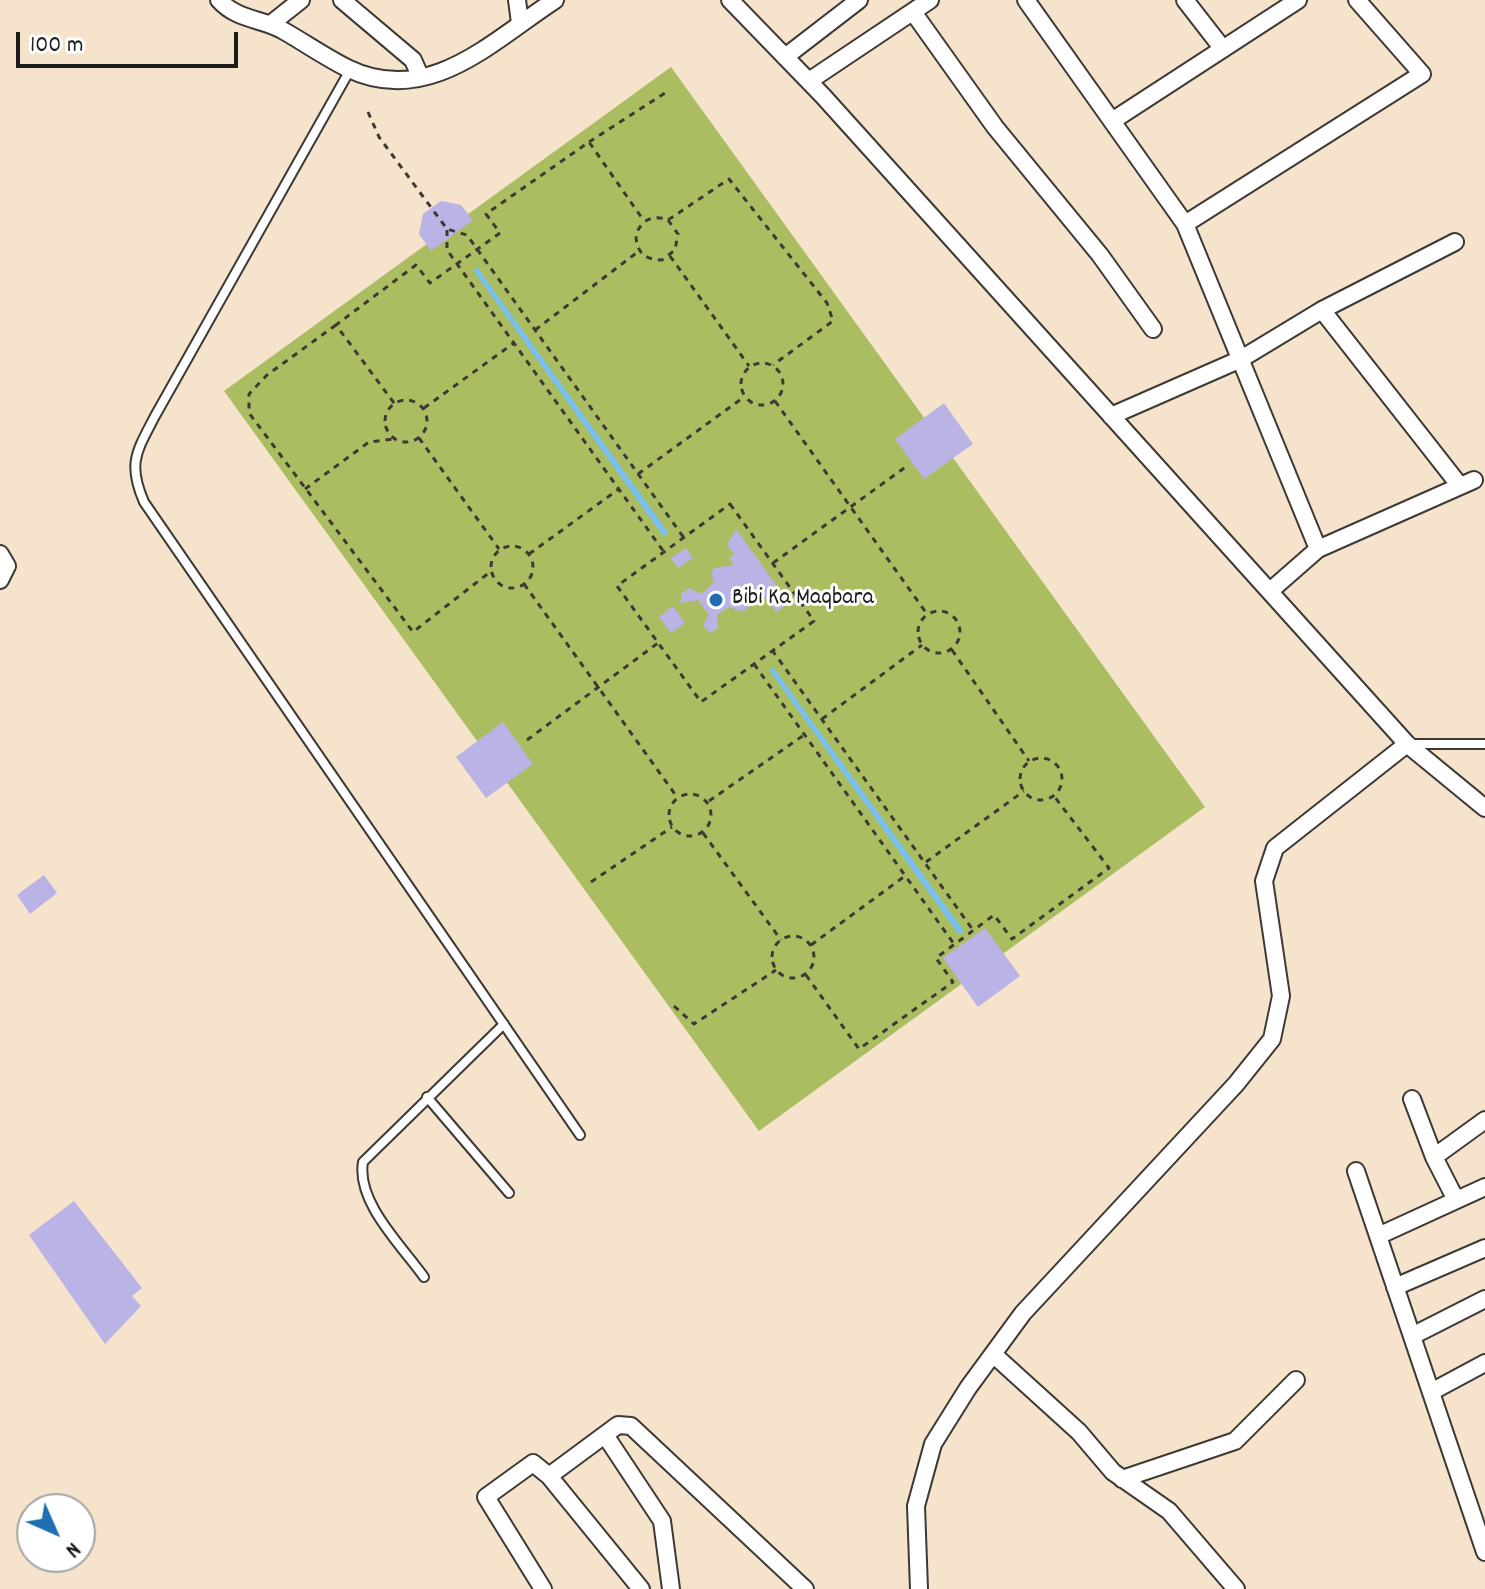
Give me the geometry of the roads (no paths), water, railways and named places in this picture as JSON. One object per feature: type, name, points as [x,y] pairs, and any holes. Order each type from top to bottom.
[{"type":"street","points":[[219,0],[238,16],[272,23],[350,70],[401,81],[452,70],[555,0]]},
{"type":"street","points":[[272,23],[301,0]]},
{"type":"street","points":[[342,0],[413,60],[420,76]]},
{"type":"street","points":[[517,0],[520,23]]},
{"type":"street","points":[[730,0],[809,81],[1407,744],[1485,808]]},
{"type":"street","points":[[785,57],[859,0]]},
{"type":"street","points":[[809,81],[930,0]]},
{"type":"street","points":[[1026,0],[1185,224],[1318,549]]},
{"type":"street","points":[[1185,0],[1223,49]]},
{"type":"street","points":[[1112,121],[1298,0]]},
{"type":"street","points":[[1185,224],[1422,74],[1357,0]]},
{"type":"street","points":[[913,12],[995,127],[1100,255],[1153,329]]},
{"type":"street","points":[[1111,416],[1241,359],[1322,310],[1455,242]]},
{"type":"street","points":[[1270,591],[1318,549],[1467,483],[1322,310]]},
{"type":"street","points":[[0,554],[7,566],[0,580]]},
{"type":"street","points":[[919,1589],[916,1506],[933,1444],[1023,1313],[1236,1084],[1272,1039],[1281,996],[1264,881],[1275,848],[1407,744]]},
{"type":"street","points":[[1412,1099],[1434,1157],[1456,1200]]},
{"type":"street","points":[[1434,1157],[1485,1120]]},
{"type":"street","points":[[1356,1171],[1485,1552]]},
{"type":"street","points":[[1378,1236],[1485,1187]]},
{"type":"street","points":[[1395,1287],[1485,1248]]},
{"type":"street","points":[[1412,1336],[1485,1299]]},
{"type":"street","points":[[993,1354],[1079,1432],[1122,1479],[1169,1511],[1236,1589]]},
{"type":"street","points":[[1431,1392],[1485,1363]]},
{"type":"street","points":[[1122,1479],[1235,1441],[1296,1380]]},
{"type":"street","points":[[549,1476],[623,1424],[635,1429],[805,1589]]},
{"type":"street","points":[[605,1435],[662,1521],[671,1589]]},
{"type":"street","points":[[543,1589],[486,1497],[530,1464],[536,1464],[549,1476],[631,1586]]},
{"type":"lane","points":[[350,70],[155,416],[138,450],[133,472],[144,502],[580,1135]]},
{"type":"lane","points":[[1407,744],[1485,744]]},
{"type":"lane","points":[[424,1277],[369,1199],[361,1174],[369,1152],[504,1024]]},
{"type":"lane","points":[[427,1097],[509,1193]]},
{"type":"water","points":[[477,267],[668,532],[663,536],[473,270]]},
{"type":"water","points":[[773,667],[964,931],[959,935],[769,670]]},
{"type":"place","name":"Bibi Ka Maqbara","points":[[716,600]]}]
